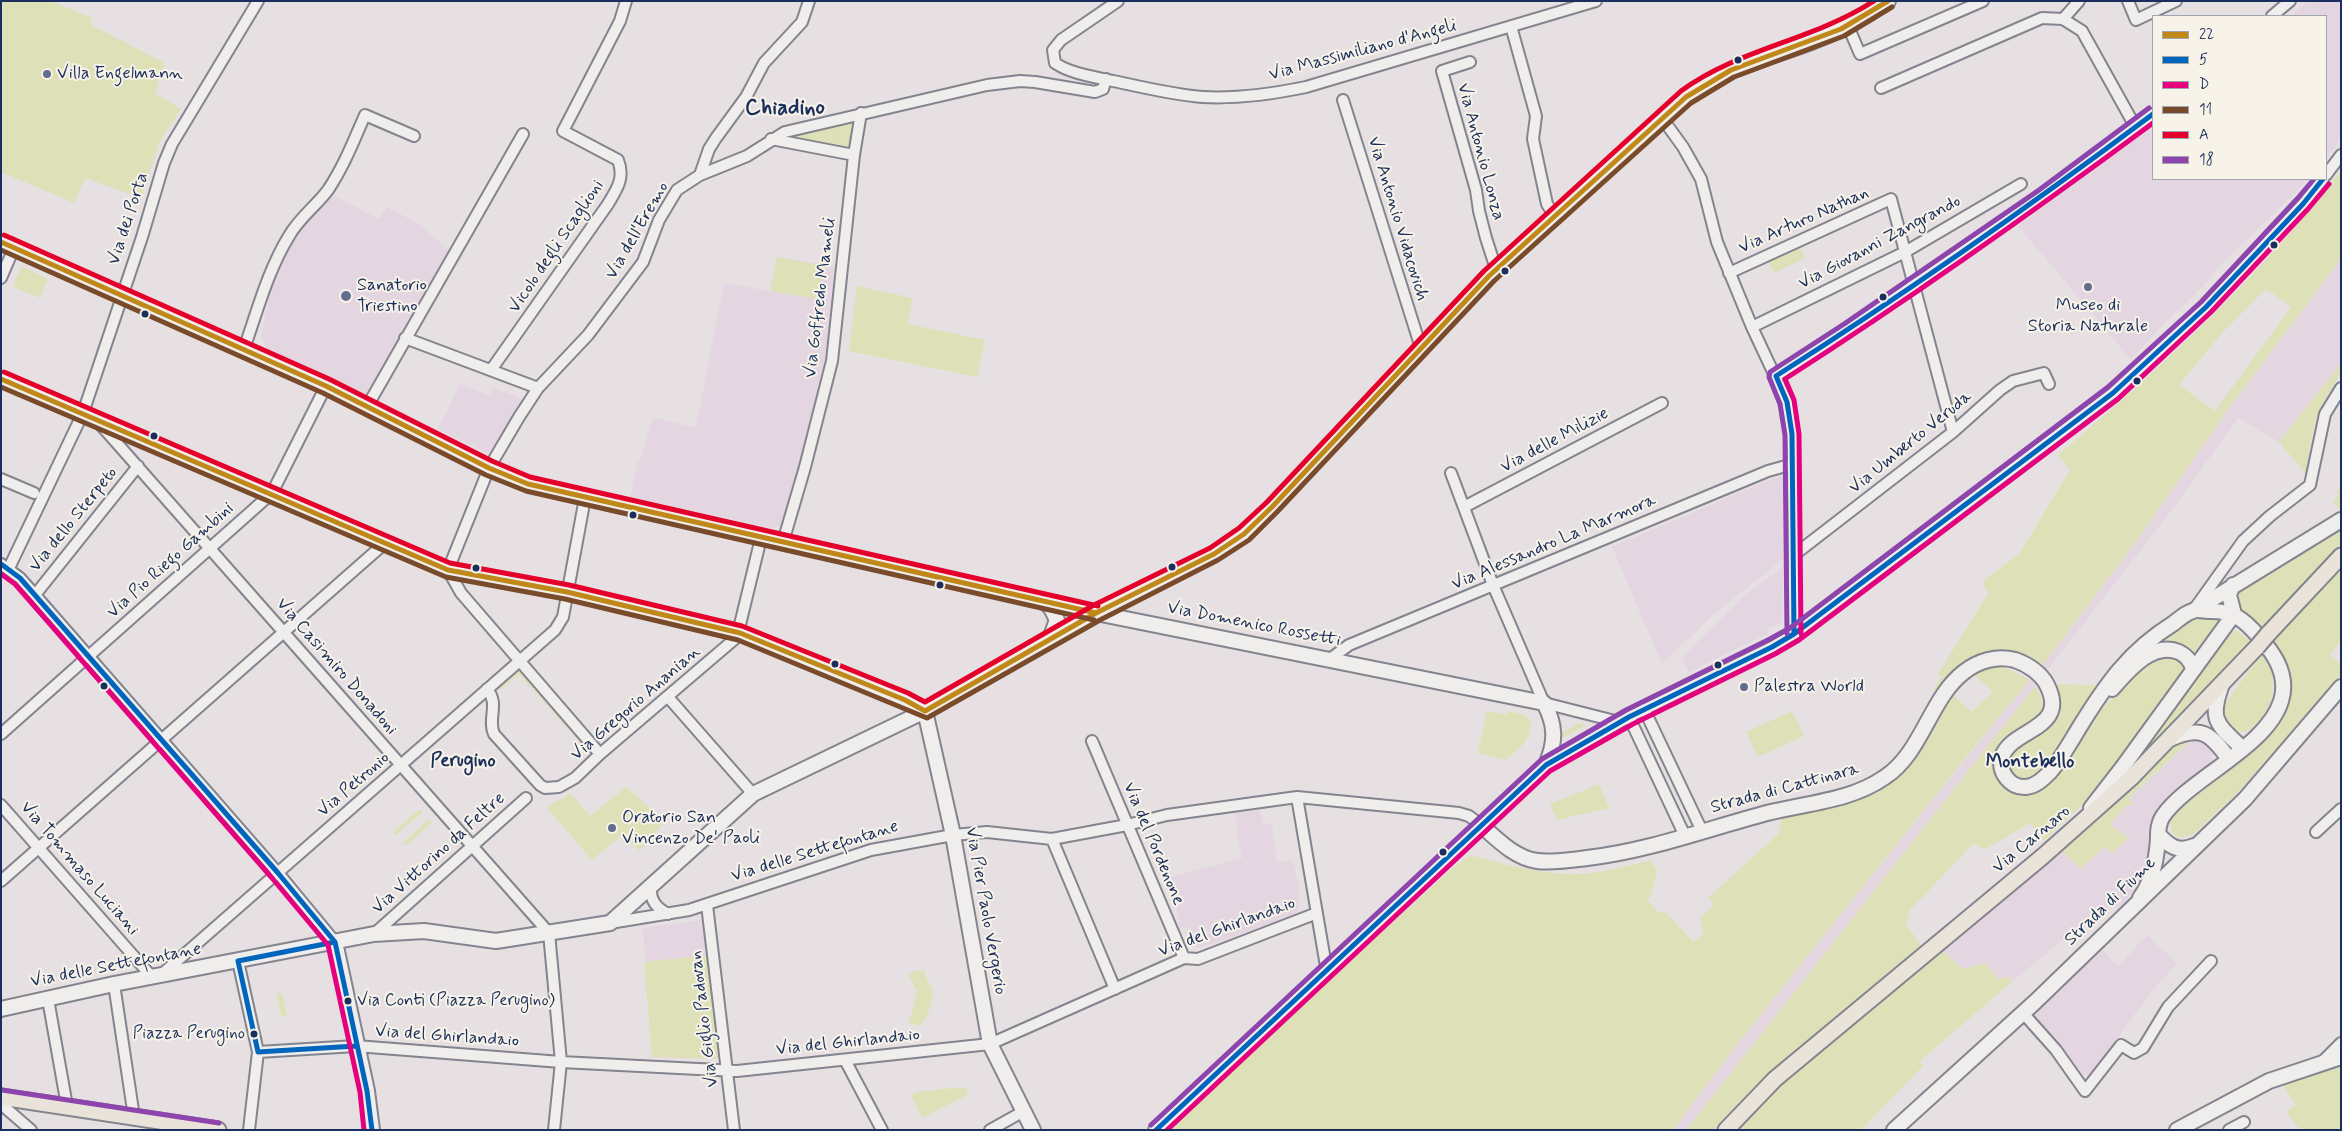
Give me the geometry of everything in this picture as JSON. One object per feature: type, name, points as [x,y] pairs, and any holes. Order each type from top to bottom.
[{"type":"main road","name":"Via Carnaro","points":[[1726,1130],[1756,1097],[1788,1068],[2070,832],[2131,778],[2170,740],[2341,556]]},
{"type":"main road","points":[[1,1097],[218,1130]]},
{"type":"street","name":"Via dei Porta","points":[[5,566],[36,491],[83,413],[172,144],[258,1]]},
{"type":"street","name":"Vicolo degli Scaglioni","points":[[491,370],[621,183],[623,171],[618,160],[563,131],[620,21],[626,1]]},
{"type":"street","points":[[700,175],[709,149],[746,97],[764,63],[802,22],[809,1]]},
{"type":"street","points":[[1106,79],[1062,68],[1055,63],[1053,50],[1060,40],[1118,1]]},
{"type":"street","name":"Via Massimiliano d'Angeli","points":[[1106,79],[1176,94],[1204,97],[1272,94],[1306,87],[1596,1]]},
{"type":"street","points":[[610,923],[753,794],[925,711],[1096,613],[1214,554],[1244,534],[1272,507],[1496,268],[1662,118],[1697,89],[1720,75],[1757,59],[1810,42],[1848,26],[1888,1]]},
{"type":"street","points":[[1848,26],[1860,54],[1983,1]]},
{"type":"street","points":[[2063,19],[2080,1]]},
{"type":"street","points":[[2128,1],[2136,20],[2176,1]]},
{"type":"street","points":[[2273,15],[2290,1]]},
{"type":"street","points":[[1881,88],[2042,18],[2063,19],[2082,31],[2136,128]]},
{"type":"street","points":[[1511,26],[1536,116],[1533,139],[1547,204],[1554,216]]},
{"type":"street","name":"Via Antonio Lonza","points":[[1470,62],[1442,71],[1476,190],[1486,238],[1496,268]]},
{"type":"street","name":"Via dell'Eremo","points":[[448,570],[489,468],[538,388],[588,335],[643,262],[659,220],[677,190],[700,175],[747,156],[771,139],[785,132],[987,85],[1020,81],[1095,92],[1103,89],[1106,79]]},
{"type":"street","name":"Via Antonio Vidacovich","points":[[1343,100],[1421,348]]},
{"type":"street","name":"Via Goffredo Mameli","points":[[783,542],[805,467],[832,361],[854,155],[861,113]]},
{"type":"street","points":[[244,349],[265,288],[288,237],[299,220],[326,192],[342,168],[365,115],[414,136]]},
{"type":"street","points":[[1776,376],[1848,330],[2076,173],[2152,115]]},
{"type":"street","points":[[1662,118],[1683,147],[1701,179],[1714,232],[1752,327],[1787,402],[1792,434],[1793,464],[1794,634]]},
{"type":"street","points":[[368,406],[405,338],[523,134]]},
{"type":"street","points":[[771,139],[854,155]]},
{"type":"street","points":[[2327,174],[2341,155]]},
{"type":"street","points":[[1156,1130],[1546,766],[1624,719],[1772,647],[1794,634],[2113,393],[2206,307],[2303,204],[2321,180]]},
{"type":"street","name":"Via Giovanni Zangrando","points":[[1752,327],[1904,252],[2021,184]]},
{"type":"street","name":"Via Arturo Nathan","points":[[1730,273],[1891,199],[1904,252]]},
{"type":"street","name":"Via Domenico Rossetti","points":[[8,245],[326,386],[489,468],[528,484],[1096,613],[1544,703]]},
{"type":"street","points":[[1,278],[8,245]]},
{"type":"street","points":[[1904,252],[1953,432]]},
{"type":"street","points":[[405,338],[538,388]]},
{"type":"street","name":"Via Umberto Veruda","points":[[1794,555],[1953,432],[2000,390],[2013,382],[2044,373],[2049,384]]},
{"type":"street","points":[[1,378],[448,570],[567,592],[740,633],[905,700],[925,711]]},
{"type":"street","name":"Via Pio Riego Gambini","points":[[1,734],[272,493],[326,386]]},
{"type":"street","points":[[2193,610],[2243,541],[2270,516],[2310,485],[2325,414],[2341,388]]},
{"type":"street","name":"Via delle Milizie","points":[[1464,507],[1662,404]]},
{"type":"street","name":"Via Casimiro Donadoni","points":[[98,421],[550,933]]},
{"type":"street","name":"Via Alessandro La Marmora","points":[[1330,659],[1349,645],[1768,471],[1793,464]]},
{"type":"street","name":"Via dello Sterpeto","points":[[36,594],[138,466]]},
{"type":"street","points":[[1451,473],[1493,586],[1550,714],[1554,742],[1546,766]]},
{"type":"street","points":[[1,479],[36,491]]},
{"type":"street","name":"Via Petronio","points":[[156,976],[402,766],[561,623],[585,498]]},
{"type":"street","name":"Strada di Cattinara","points":[[1702,831],[1831,799],[1874,784],[1899,765],[1950,687],[1963,673],[1979,662],[1996,658],[2013,660],[2036,672],[2044,680],[2050,692],[2052,705],[2049,716],[2038,728],[2006,748],[2002,756],[2003,773],[2008,781],[2018,786],[2027,787],[2038,783],[2055,767],[2108,682],[2138,648],[2193,610],[2341,520]]},
{"type":"street","points":[[740,633],[761,538]]},
{"type":"street","points":[[1,881],[385,543]]},
{"type":"street","points":[[5,566],[36,594],[278,873],[335,942],[366,1091],[372,1130]]},
{"type":"street","points":[[448,570],[461,593],[600,754]]},
{"type":"street","points":[[2233,585],[2229,595],[2234,614]]},
{"type":"street","points":[[1044,601],[1051,608],[1057,620],[1050,639]]},
{"type":"street","points":[[2176,864],[2161,842],[2158,826],[2168,810],[2271,721],[2282,701],[2284,688],[2279,664],[2269,648],[2256,633],[2234,614],[2227,611],[2193,610]]},
{"type":"street","points":[[2070,832],[2122,768],[2234,614]]},
{"type":"street","name":"Via Gregorio Ananian","points":[[487,690],[494,700],[492,728],[494,734],[540,785],[552,788],[566,783],[583,772],[600,754],[734,641],[740,633]]},
{"type":"street","points":[[2083,721],[2136,665],[2155,652],[2164,649],[2184,654],[2191,662],[2193,669]]},
{"type":"street","points":[[2222,684],[2214,712],[2218,722],[2242,748]]},
{"type":"street","name":"Strada di Fiume","points":[[1894,1130],[2023,1013],[2259,784],[2341,687]]},
{"type":"street","points":[[668,697],[753,794]]},
{"type":"street","points":[[1544,703],[1624,719]]},
{"type":"street","points":[[1482,826],[1509,849],[1524,858],[1551,862],[1638,850],[1702,831],[1644,709]]},
{"type":"street","name":"Via Pier Paolo Vergerio","points":[[925,711],[952,835],[990,1044],[1033,1130]]},
{"type":"street","points":[[1624,719],[1685,836]]},
{"type":"street","points":[[2170,740],[2183,733],[2198,731],[2207,733],[2229,759]]},
{"type":"street","name":"Via del Pordenone","points":[[1092,742],[1184,958]]},
{"type":"street","points":[[1296,797],[1327,972]]},
{"type":"street","name":"Via delle Settefontane","points":[[1,1009],[114,984],[374,934],[424,931],[496,941],[668,914],[707,905],[872,850],[952,835],[987,832],[1052,839],[1127,826],[1166,815],[1296,797],[1459,813],[1469,816],[1482,826]]},
{"type":"street","name":"Via Vittorino da Feltre","points":[[374,934],[526,798]]},
{"type":"street","name":"Via Tommaso Luciani","points":[[1,804],[156,976]]},
{"type":"street","points":[[2316,832],[2341,809]]},
{"type":"street","points":[[1052,839],[1115,989]]},
{"type":"street","points":[[2161,842],[2182,850],[2194,846]]},
{"type":"street","points":[[2140,898],[2152,878],[2161,842]]},
{"type":"street","points":[[651,888],[651,894],[656,906],[668,914]]},
{"type":"street","name":"Via Giglio Padovan","points":[[707,905],[734,1130]]},
{"type":"street","name":"Via del Ghirlandaio","points":[[258,1052],[356,1046],[560,1062],[727,1072],[990,1044],[1184,958],[1198,959],[1316,913]]},
{"type":"street","points":[[550,933],[560,1062],[554,1130]]},
{"type":"street","points":[[238,961],[258,1052],[249,1130]]},
{"type":"street","points":[[2023,1013],[2056,1050],[2085,1091],[2121,1045],[2134,1053],[2143,1048],[2168,1007],[2211,961]]},
{"type":"street","points":[[114,984],[134,1117]]},
{"type":"street","points":[[48,999],[67,1106]]},
{"type":"street","points":[[2320,1063],[2341,1043]]},
{"type":"street","points":[[2177,1130],[2269,1081],[2341,1057]]},
{"type":"street","points":[[845,1060],[882,1130]]},
{"type":"street","points":[[1,1104],[31,1130]]},
{"type":"street","points":[[990,1130],[1024,1111]]},
{"type":"street","points":[[2229,1130],[2244,1122]]},
{"type":"shaded area","points":[[2308,1],[2341,1],[2341,139],[2327,157],[2327,15],[2291,15]]},
{"type":"shaded area","points":[[2152,128],[2152,180],[2308,180],[2211,275],[2212,277],[2176,311],[2131,359],[2018,226]]},
{"type":"shaded area","name":"Sanatorio Triestino","points":[[331,194],[379,219],[387,207],[421,225],[449,251],[366,394],[267,349],[261,337],[272,286],[291,242],[304,223]]},
{"type":"shaded area","points":[[777,257],[838,267],[825,359],[784,523],[772,528],[630,497],[638,461],[640,461],[653,417],[696,428],[724,283],[770,291]]},
{"type":"shaded area","points":[[2341,259],[2341,363],[2279,442],[2238,418],[2178,502],[1686,1130],[1673,1130],[1728,1056],[2086,609],[2227,411]]},
{"type":"shaded area","points":[[460,384],[489,395],[493,388],[525,400],[493,456],[438,429]]},
{"type":"shaded area","points":[[1784,476],[1783,559],[1715,613],[1662,664],[1612,547],[1774,478]]},
{"type":"shaded area","points":[[1783,567],[1782,622],[1767,629],[1769,633],[1689,672],[1682,658],[1746,594]]},
{"type":"shaded area","points":[[2199,738],[2212,749],[2212,761],[2159,807],[2148,834],[2150,857],[2147,873],[2119,911],[2113,904],[2082,929],[2079,926],[2012,982],[2006,976],[1999,980],[1985,963],[1963,969],[1941,950],[2061,850],[2105,845],[2112,854],[2129,837],[2110,826],[2125,807],[2133,804],[2129,799],[2191,740]]},
{"type":"shaded area","points":[[1260,810],[1263,825],[1272,824],[1277,861],[1293,861],[1299,890],[1298,910],[1295,915],[1197,949],[1190,927],[1177,930],[1179,920],[1167,878],[1242,858],[1235,830],[1238,829],[1235,813]]},
{"type":"shaded area","points":[[701,920],[708,955],[720,1059],[652,1057],[643,928]]},
{"type":"shaded area","points":[[2147,935],[2177,963],[2148,996],[2091,1074],[2083,1075],[2031,1018],[2100,948],[2118,966]]},
{"type":"green space","points":[[1,1],[51,1],[92,18],[91,25],[165,63],[155,93],[181,109],[160,141],[141,198],[85,178],[74,203],[1,172]]},
{"type":"green space","points":[[854,121],[850,147],[789,138]]},
{"type":"green space","points":[[2341,170],[2341,259],[2227,411],[2135,543],[2042,666],[2009,653],[1996,652],[1984,654],[1962,667],[1939,693],[1933,690],[1941,677],[1938,674],[1989,592],[1985,588],[1984,580],[2019,554],[2070,470],[2058,455],[2171,355],[2243,285],[2310,209]],"holes":[[[2266,289],[2291,307],[2215,411],[2179,385],[2224,331]]]},
{"type":"green space","points":[[1798,244],[1805,258],[1774,273],[1767,258]]},
{"type":"green space","points":[[777,257],[825,266],[818,299],[770,291]]},
{"type":"green space","points":[[21,266],[48,279],[40,298],[13,287]]},
{"type":"green space","points":[[857,286],[912,298],[908,324],[985,340],[977,377],[849,351]]},
{"type":"green space","points":[[2341,363],[2339,376],[2320,409],[2314,424],[2306,474],[2279,442]]},
{"type":"green space","points":[[2341,487],[2341,513],[2333,501],[2339,496],[2336,491]]},
{"type":"green space","points":[[2341,528],[2341,544],[2263,629],[2239,608],[2235,593],[2239,588]]},
{"type":"green space","points":[[2341,566],[2341,641],[2330,654],[2341,664],[2341,675],[2245,785],[2194,834],[2179,838],[2175,836],[2170,827],[2174,812],[2275,728],[2283,716],[2291,695],[2291,684],[2286,663],[2274,640]]},
{"type":"green space","points":[[2201,617],[2222,618],[2222,620],[2195,659],[2174,646],[2163,644],[2150,646],[2179,627]]},
{"type":"green space","points":[[2236,630],[2251,641],[2145,754],[2160,728],[2202,667]]},
{"type":"green space","points":[[2262,653],[2267,661],[2272,677],[2273,686],[2270,702],[2260,720],[2253,727],[2247,731],[2237,731],[2228,726],[2223,718],[2222,708]]},
{"type":"green space","points":[[2164,655],[2182,659],[2186,667],[2184,672],[2095,793],[2044,841],[2030,823],[1984,850],[1974,843],[1910,910],[1906,924],[1921,945],[1753,1087],[1713,1130],[1686,1130],[2035,686],[2042,701],[2042,711],[2030,724],[2004,740],[1998,747],[1995,756],[1995,769],[1998,778],[2002,785],[2016,793],[2033,793],[2048,785],[2065,765],[2087,728],[2102,709],[2133,677],[2154,660]]},
{"type":"green space","points":[[2002,666],[2030,680],[1975,746],[1728,1056],[1673,1130],[1172,1130],[1170,1128],[1451,869],[1467,857],[1474,856],[1558,874],[1600,872],[1650,860],[1656,869],[1656,875],[1650,897],[1647,900],[1657,911],[1667,913],[1693,942],[1704,933],[1700,918],[1714,905],[1708,898],[1778,834],[1782,818],[1829,806],[1907,765],[1953,695],[1972,712],[1993,691],[1973,674],[1987,667]]},
{"type":"green space","points":[[519,667],[587,745],[584,747],[519,674],[501,689],[497,686]]},
{"type":"green space","points":[[2054,684],[2096,685],[2065,739],[2044,767],[2034,776],[2026,779],[2021,778],[2010,769],[2011,757],[2018,748],[2048,728],[2056,718],[2058,704]]},
{"type":"green space","points":[[1487,711],[1507,715],[1508,711],[1525,715],[1530,719],[1531,726],[1528,738],[1506,760],[1478,753]]},
{"type":"green space","points":[[1792,711],[1804,736],[1758,757],[1746,732]]},
{"type":"green space","points":[[1580,723],[1586,725],[1563,738],[1561,733]]},
{"type":"green space","points":[[2191,740],[2129,798],[2133,804],[2125,807],[2110,825],[2129,838],[2112,854],[2105,846],[2081,869],[2061,850],[2175,746]]},
{"type":"green space","points":[[1599,784],[1609,808],[1557,820],[1550,804]]},
{"type":"green space","name":"Oratorio San Vincenzo De' Paoli","points":[[626,787],[665,821],[640,851],[622,835],[592,860],[547,808],[570,793],[590,816]]},
{"type":"green space","points":[[420,809],[423,812],[396,835],[393,832]]},
{"type":"green space","points":[[429,819],[432,823],[406,846],[403,843]]},
{"type":"green space","points":[[1941,950],[1963,969],[1986,963],[1999,980],[2006,976],[2012,982],[1920,1061],[1923,1066],[1861,1130],[1735,1130],[1747,1114]]},
{"type":"green space","points":[[708,955],[720,1059],[652,1057],[644,962]]},
{"type":"green space","points":[[924,970],[933,993],[927,1014],[919,1026],[909,1023],[917,992],[909,975],[914,971]]},
{"type":"green space","points":[[282,993],[287,1016],[281,1017],[277,994]]},
{"type":"green space","points":[[2341,1065],[2341,1130],[2300,1130],[2286,1112],[2296,1105],[2281,1082]]},
{"type":"green space","points":[[962,1087],[969,1094],[922,1118],[911,1096],[916,1092]]},
{"type":"transit line","name":"A","points":[[4,372],[450,563],[569,585],[742,626],[908,693],[925,702],[1092,606],[1210,548],[1239,528],[1267,502],[1484,271],[1681,91],[1727,64],[1826,26],[1874,1]]},
{"type":"transit line","name":"22","points":[[1,379],[448,570],[567,592],[740,633],[905,700],[925,711],[1096,613],[1214,554],[1244,534],[1272,507],[1489,276],[1686,97],[1731,70],[1841,29],[1888,1]]},
{"type":"transit line","name":"11","points":[[1,387],[446,577],[565,599],[738,640],[927,718],[1100,620],[1218,560],[1249,540],[1494,281],[1691,103],[1734,77],[1844,36],[1892,7]]},
{"type":"transit line","name":"18","points":[[1787,634],[1785,435],[1780,404],[1769,377],[1770,372],[1844,324],[2039,190],[2149,108]]},
{"type":"transit line","name":"5","points":[[1794,634],[1792,434],[1787,402],[1776,376],[1967,249],[2152,115]]},
{"type":"transit line","name":"D","points":[[1801,634],[1799,434],[1794,400],[1785,379],[1971,254],[2152,124]]},
{"type":"transit line","name":"18","points":[[1151,1125],[1542,759],[1626,710],[1790,628],[2108,387],[2201,302],[2313,180]]},
{"type":"transit line","name":"5","points":[[1156,1130],[1546,765],[1629,717],[1772,647],[1794,634],[2113,393],[2206,307],[2303,204],[2322,180]]},
{"type":"transit line","name":"D","points":[[1167,1130],[1550,771],[1633,724],[1775,654],[1799,640],[2118,399],[2211,312],[2308,209],[2329,184]]},
{"type":"transit line","name":"A","points":[[4,235],[329,379],[492,461],[530,477],[1098,606]]},
{"type":"transit line","name":"22","points":[[1,242],[326,386],[489,468],[528,484],[1096,613]]},
{"type":"transit line","name":"11","points":[[1,250],[323,393],[486,475],[526,491],[1094,620]]},
{"type":"transit line","name":"5","points":[[1,564],[20,578],[278,873],[335,942],[367,1091],[372,1130]]},
{"type":"transit line","name":"D","points":[[1,574],[15,584],[272,878],[328,945],[360,1092],[364,1130]]},
{"type":"transit line","name":"5","points":[[335,942],[238,961],[258,1052],[356,1046]]},
{"type":"transit line","name":"18","points":[[2,1090],[219,1123]]},
{"type":"place","name":"Villa Engelmann","points":[[47,74]]},
{"type":"place","name":"Museo di Storia Naturale","points":[[2088,287]]},
{"type":"place","name":"Sanatorio Triestino","points":[[346,296]]},
{"type":"place","name":"Palestra World","points":[[1744,687]]},
{"type":"place","name":"Oratorio San Vincenzo De' Paoli","points":[[612,828]]},
{"type":"place","name":"Via Conti (Piazza Perugino)","points":[[348,1001]]},
{"type":"place","name":"Piazza Perugino","points":[[254,1034]]},
{"type":"district","name":"Chiadino","points":[[785,109]]},
{"type":"district","name":"Perugino","points":[[463,762]]},
{"type":"district","name":"Montebello","points":[[2030,763]]}]
